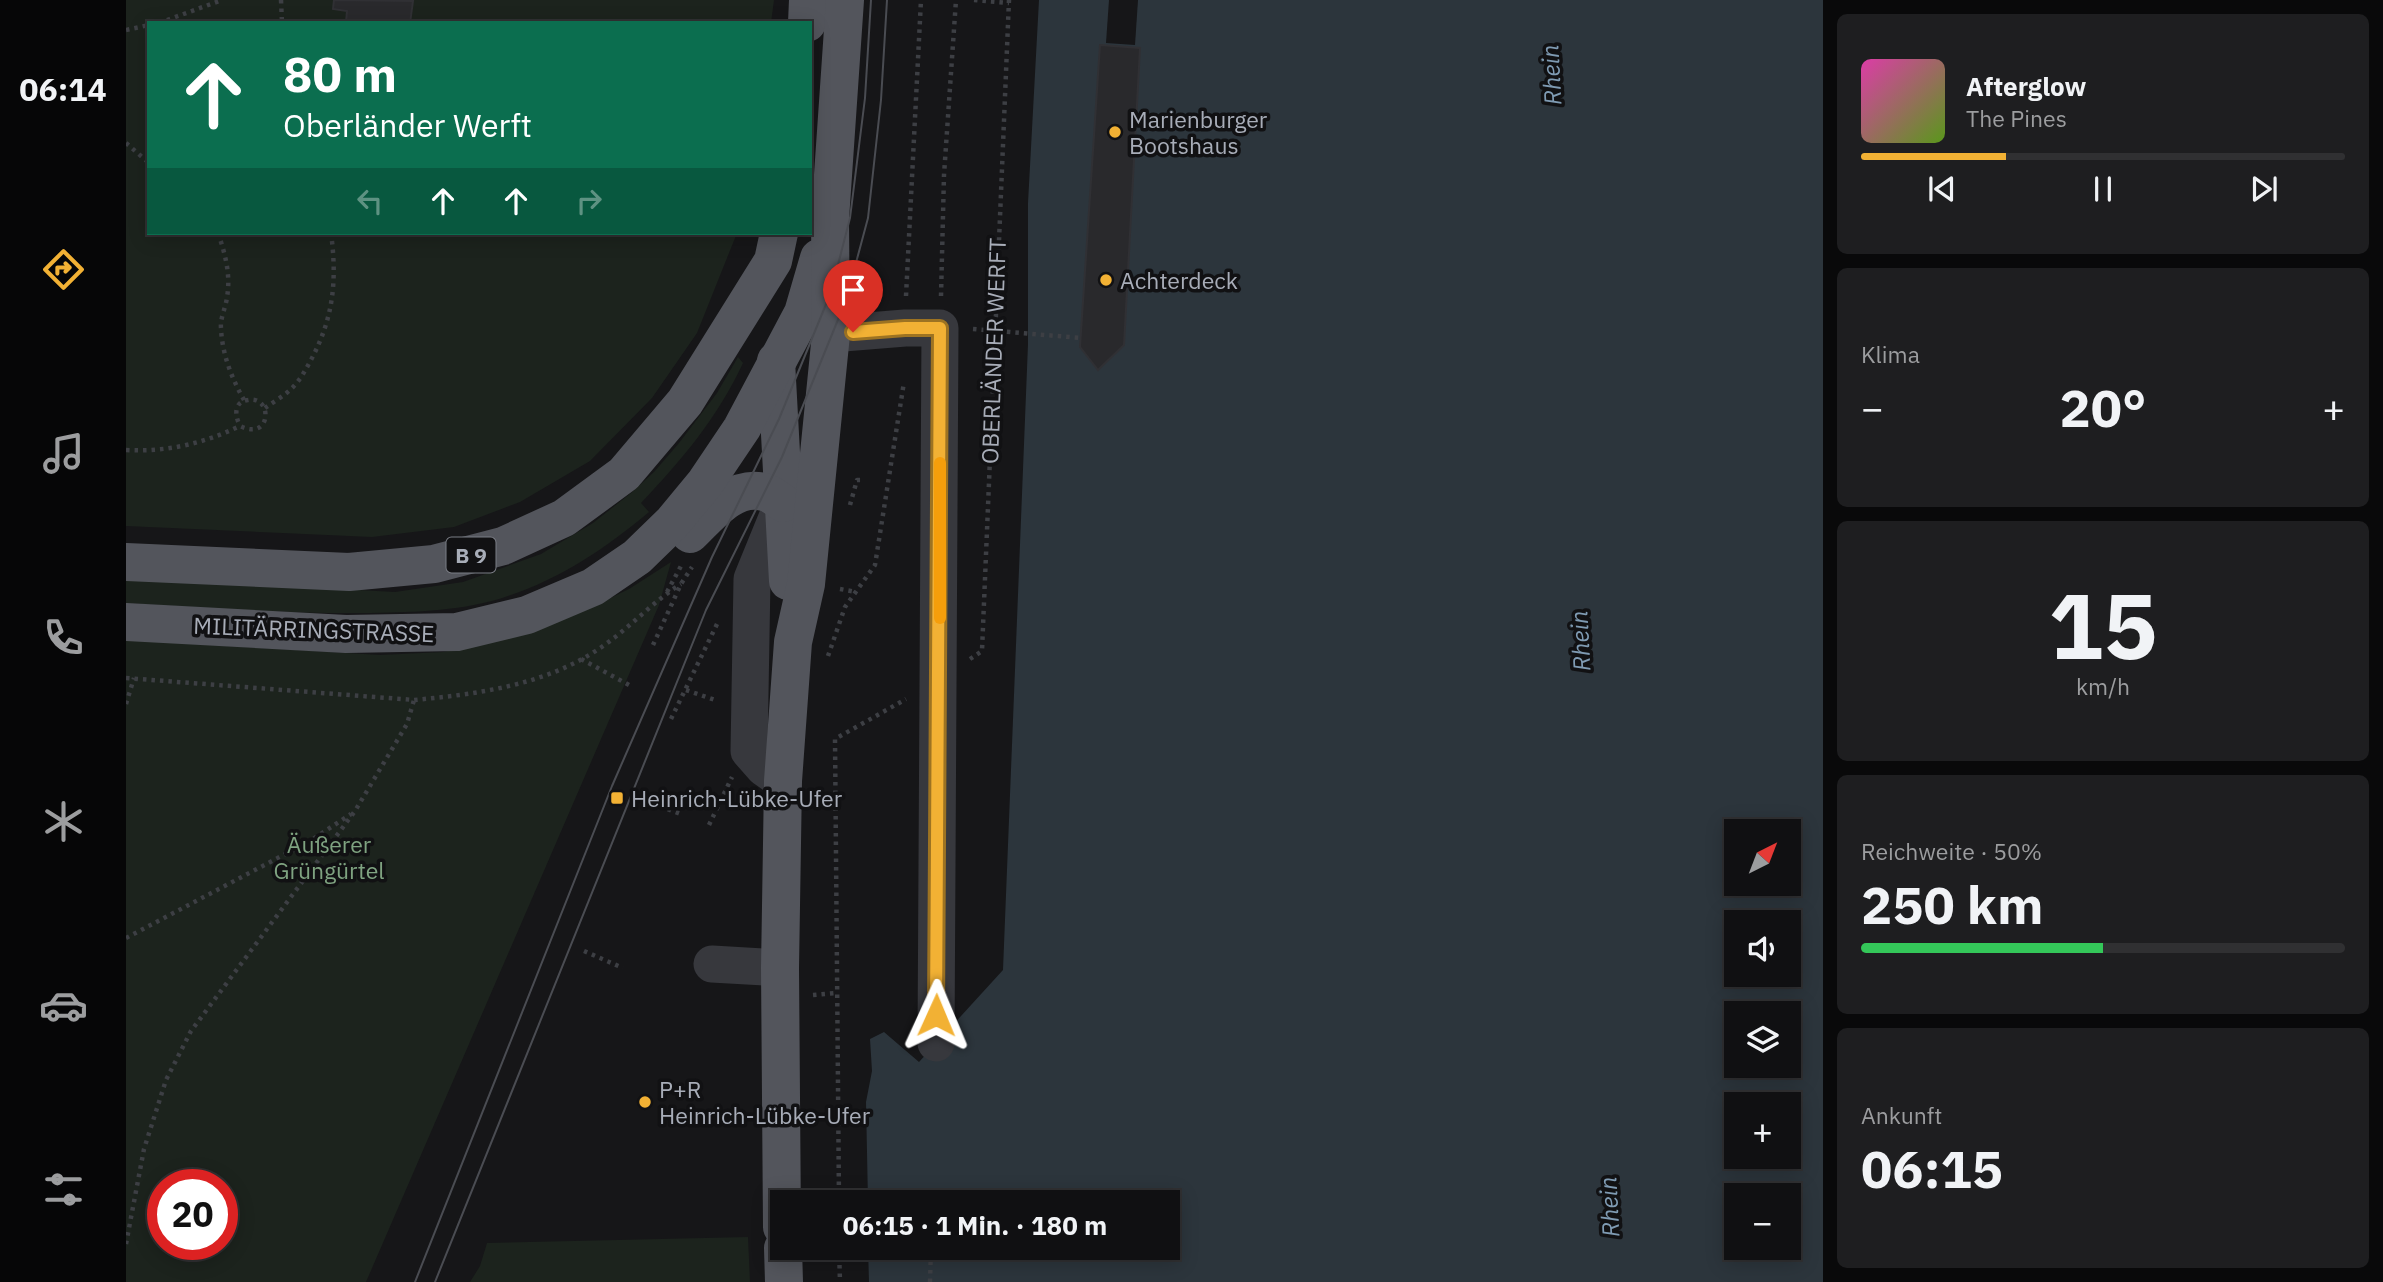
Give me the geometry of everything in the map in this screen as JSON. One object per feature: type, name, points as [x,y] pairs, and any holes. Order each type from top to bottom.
[{"type":"main road","points":[[807,21],[808,0]]},
{"type":"main road","points":[[793,642],[806,584],[831,334],[830,219],[845,0]]},
{"type":"main road","name":"MILITÄRRINGSTRASSE","points":[[126,622],[346,634],[457,632],[527,615],[593,587],[637,557],[672,523],[705,483],[742,428],[803,313],[830,219]]},
{"type":"main road","points":[[776,247],[776,363],[793,642],[783,781],[780,968],[782,1190]]},
{"type":"main road","name":"B 9","points":[[126,562],[349,572],[434,564],[503,546],[564,517],[624,474],[685,402],[776,247]]},
{"type":"main road","points":[[637,557],[688,536],[728,498],[746,491],[765,492],[783,503]]},
{"type":"main road","points":[[783,1260],[783,1282]]},
{"type":"lane","points":[[831,334],[923,328],[940,680],[936,1043]]},
{"type":"lane","points":[[783,503],[752,579],[749,751],[764,768],[783,781]]},
{"type":"lane","points":[[712,964],[780,968]]},
{"type":"path","points":[[164,21],[222,0]]},
{"type":"path","points":[[281,0],[282,21]]},
{"type":"path","points":[[921,0],[923,328]]},
{"type":"path","points":[[923,328],[944,175],[956,0]]},
{"type":"path","points":[[974,0],[1009,2]]},
{"type":"path","name":"OBERLÄNDER WERFT","points":[[839,1190],[835,738],[940,680],[982,651],[1009,2]]},
{"type":"path","points":[[126,30],[147,25]]},
{"type":"path","points":[[126,143],[147,161]]},
{"type":"path","points":[[219,235],[224,248],[229,282],[220,326],[234,382],[244,400]]},
{"type":"path","points":[[265,408],[291,390],[306,370],[323,337],[330,317],[334,282],[331,235]]},
{"type":"path","points":[[981,330],[1081,338]]},
{"type":"path","points":[[856,592],[875,565],[905,377]]},
{"type":"path","points":[[252,399],[265,408],[263,424],[256,429],[247,430],[240,426],[235,417],[237,407],[244,400],[252,399]]},
{"type":"path","points":[[126,450],[148,451],[184,447],[215,438],[240,426]]},
{"type":"path","points":[[126,678],[414,700],[461,696],[527,682],[581,659],[600,649],[666,593],[681,584],[653,645]]},
{"type":"path","points":[[671,719],[721,614]]},
{"type":"path","points":[[581,659],[631,686]]},
{"type":"path","points":[[126,704],[134,678]]},
{"type":"path","points":[[686,690],[720,702]]},
{"type":"path","points":[[126,1244],[144,1149],[166,1080],[191,1031],[355,811],[407,724],[414,700]]},
{"type":"path","points":[[709,825],[728,783],[738,768]]},
{"type":"path","points":[[645,800],[682,815]]},
{"type":"path","points":[[126,938],[310,841],[355,811]]},
{"type":"path","points":[[584,951],[623,968]]},
{"type":"path","points":[[811,995],[836,993]]},
{"type":"path","points":[[839,1260],[840,1282]]},
{"type":"path","points":[[930,1282],[931,1260]]},
{"type":"green space","points":[[126,0],[774,0],[771,21],[147,21],[147,235],[736,235],[697,333],[652,398],[590,461],[520,502],[454,527],[372,537],[126,526]]},
{"type":"green space","points":[[738,357],[743,363],[711,420],[671,471],[641,503],[649,512],[583,561],[528,589],[475,605],[405,612],[279,612],[126,603],[126,577],[395,592],[463,582],[541,554],[593,523],[654,472],[717,393]]},
{"type":"green space","name":"Äußerer Grüngürtel","points":[[671,562],[659,605],[366,1282],[126,1282],[126,640],[380,655],[443,652],[496,641],[594,606],[629,589]]},
{"type":"green space","points":[[748,1237],[750,1282],[470,1282],[480,1266],[487,1243]]},
{"type":"water","name":"Rhein","points":[[1039,0],[1823,0],[1823,1282],[869,1282],[868,1260],[1180,1260],[1180,1190],[868,1190],[866,1102],[872,1071],[870,1039],[884,1032],[919,1062],[1003,970],[1028,344],[1028,203]]},
{"type":"pier","points":[[1109,0],[1138,0],[1135,45],[1106,43]]},
{"type":"building","points":[[334,0],[413,1],[410,21],[346,21],[347,11],[333,9]]},
{"type":"building","name":"Marienburger Bootshaus","points":[[1100,45],[1140,48],[1124,345],[1098,370],[1080,347]]},
{"type":"tram line","points":[[415,1282],[612,786],[712,557],[779,419],[831,292],[850,218],[865,98],[871,0]]},
{"type":"tram line","points":[[435,1282],[706,610],[782,457],[846,300],[868,218],[881,100],[887,0]]},
{"type":"slow traffic","points":[[940,463],[940,618]]},
{"type":"place","name":"Marienburger Bootshaus","points":[[1115,132]]},
{"type":"place","name":"Achterdeck","points":[[1106,280]]},
{"type":"place","name":"Heinrich-Lübke-Ufer","points":[[617,798]]},
{"type":"place","name":"P+R Heinrich-Lübke-Ufer","points":[[645,1102]]},
{"type":"route","points":[[853,332],[940,328],[936,1015]]}]
